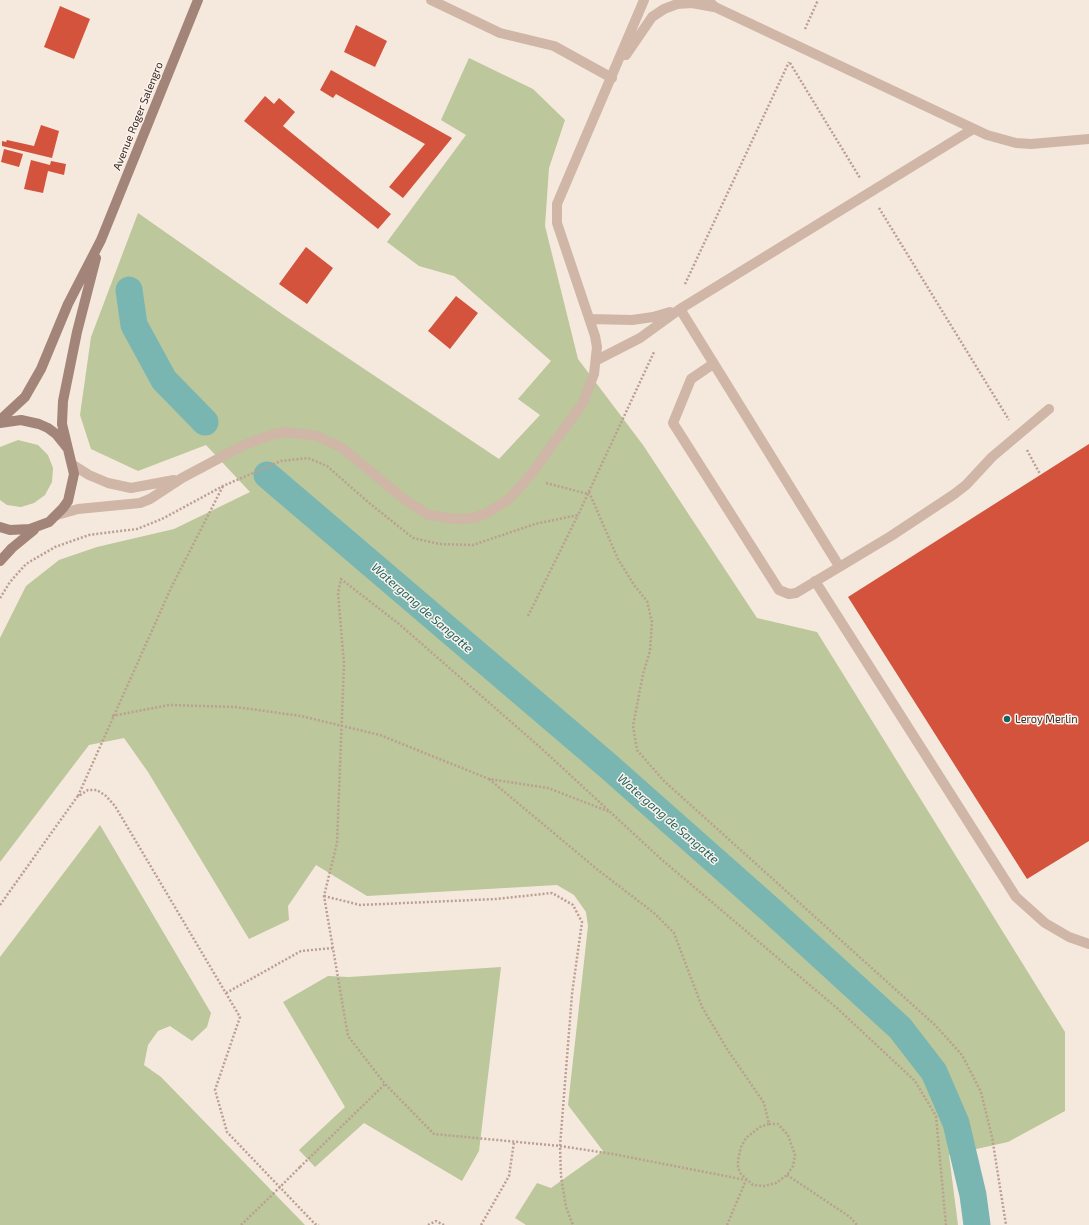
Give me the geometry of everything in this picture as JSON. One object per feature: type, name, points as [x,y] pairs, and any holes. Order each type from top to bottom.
[{"type":"main road","name":"Avenue Roger Salengro","points":[[0,420],[15,408],[33,385],[68,304],[101,240],[198,0]]},
{"type":"main road","name":"Avenue Roger Salengro","points":[[57,516],[66,504],[71,492],[74,474],[62,424],[63,401],[77,332],[101,240]]},
{"type":"main road","points":[[0,423],[20,420],[39,424],[56,434],[68,449]]},
{"type":"main road","points":[[0,561],[23,537],[57,516]]},
{"type":"main road","points":[[0,527],[20,531],[40,526]]},
{"type":"lane","points":[[431,0],[500,33],[554,46],[612,77]]},
{"type":"lane","points":[[57,516],[78,509],[140,503],[150,499],[182,478],[244,445],[271,435],[286,432],[317,436],[329,440],[354,456],[405,500],[429,515],[442,518],[473,518],[487,514],[509,500],[528,478],[583,403],[590,389],[597,360],[597,347],[590,319],[557,223],[556,214],[560,194],[612,77],[644,0]]},
{"type":"lane","points":[[707,0],[715,7]]},
{"type":"lane","points":[[612,77],[652,16],[677,4],[692,2],[715,7],[972,129],[1016,143],[1042,144],[1089,139]]},
{"type":"lane","points":[[597,360],[640,338],[676,310],[870,193],[972,129]]},
{"type":"lane","points":[[590,319],[632,320],[653,318],[676,310]]},
{"type":"lane","points":[[676,310],[713,364],[839,566]]},
{"type":"lane","points":[[713,364],[691,379],[673,423],[779,590],[785,593],[796,593],[891,536],[953,495],[966,485],[992,457],[1049,409]]},
{"type":"lane","points":[[73,465],[103,481],[130,488],[153,485],[182,478]]},
{"type":"lane","points":[[816,581],[1016,897],[1045,923],[1069,937],[1089,944]]},
{"type":"path","points":[[676,310],[818,0]]},
{"type":"path","points":[[790,62],[1019,435],[1040,474]]},
{"type":"path","points":[[528,616],[589,493],[654,351]]},
{"type":"path","points":[[0,598],[10,582],[26,564],[55,547],[89,536],[137,528],[162,518],[223,486],[281,461],[308,458],[327,466],[368,502],[413,538],[439,544],[473,544],[535,524],[578,515]]},
{"type":"path","points":[[528,478],[589,493]]},
{"type":"path","points":[[0,906],[77,797],[112,716],[171,588],[223,486]]},
{"type":"path","points":[[589,493],[618,559],[634,585],[647,601],[652,622],[650,651],[643,674],[633,726],[637,750],[664,781],[935,1025],[962,1055],[980,1092],[992,1137],[1006,1225]]},
{"type":"path","points":[[746,1180],[560,1146],[434,1134],[385,1084],[348,1036],[324,896],[337,843],[344,664],[338,593],[341,579],[405,629],[541,748],[661,860],[838,1009],[916,1081],[936,1116],[946,1225]]},
{"type":"path","points":[[112,716],[169,705],[236,707],[301,716],[341,727],[380,735],[489,779],[548,788],[612,813]]},
{"type":"path","points":[[489,779],[598,870],[654,913],[674,933],[702,1007],[727,1049],[764,1103],[769,1124]]},
{"type":"path","points":[[77,797],[88,790],[97,790],[106,796],[115,806],[240,1017],[215,1090],[228,1132],[315,1224],[319,1225]]},
{"type":"path","points":[[324,896],[360,905],[496,899],[552,893],[572,905],[582,922],[572,994],[560,1146],[561,1176],[566,1207],[573,1225]]},
{"type":"path","points":[[226,994],[301,951],[333,948]]},
{"type":"path","points":[[241,1225],[385,1084]]},
{"type":"path","points":[[769,1124],[778,1124],[784,1129],[793,1145],[795,1155],[793,1166],[787,1176],[776,1183],[764,1186],[753,1185],[746,1180],[738,1168],[741,1147],[752,1134],[769,1124]]},
{"type":"path","points":[[481,1225],[509,1176],[514,1142]]},
{"type":"path","points":[[787,1176],[850,1217],[857,1225]]},
{"type":"path","points":[[727,1225],[746,1180]]},
{"type":"path","points":[[428,1225],[436,1221],[444,1225]]},
{"type":"green space","points":[[469,58],[533,89],[565,120],[549,168],[545,226],[578,359],[643,445],[757,618],[817,632],[1065,1032],[1065,1111],[1008,1142],[949,1155],[958,1225],[526,1225],[515,1218],[537,1183],[551,1188],[603,1151],[568,1105],[588,926],[586,912],[574,895],[557,885],[367,896],[316,865],[288,906],[289,920],[249,939],[148,772],[124,738],[89,745],[0,862],[0,638],[26,586],[59,560],[97,547],[174,529],[250,492],[206,445],[138,471],[91,449],[80,415],[91,337],[138,213],[285,316],[499,459],[540,415],[518,399],[551,361],[454,276],[419,266],[387,242],[466,135],[441,120]]},
{"type":"green space","points":[[18,440],[38,445],[48,455],[53,468],[52,482],[45,495],[34,503],[21,507],[7,505],[0,500],[0,447]]},
{"type":"green space","points":[[100,825],[211,1013],[207,1027],[192,1041],[170,1026],[158,1031],[148,1045],[144,1065],[161,1077],[305,1225],[0,1225],[0,957]]},
{"type":"green space","points":[[501,967],[479,1151],[462,1181],[364,1123],[315,1167],[299,1150],[345,1107],[283,1002],[328,976],[349,977]]},
{"type":"building","points":[[60,6],[90,19],[74,59],[44,47]]},
{"type":"building","points":[[356,25],[387,41],[375,67],[344,52]]},
{"type":"building","points":[[331,70],[452,138],[403,198],[389,187],[425,144],[336,94],[333,98],[320,90]]},
{"type":"building","points":[[265,96],[274,104],[279,98],[295,112],[283,126],[391,214],[378,229],[244,121]]},
{"type":"building","points":[[41,125],[59,131],[52,158],[2,146],[2,141],[6,142],[7,140],[34,146]]},
{"type":"building","points":[[4,149],[23,154],[19,167],[1,162]]},
{"type":"building","points":[[31,160],[50,165],[51,161],[66,164],[64,175],[48,171],[43,193],[24,189]]},
{"type":"building","points":[[306,247],[333,268],[307,304],[279,284]]},
{"type":"building","points":[[456,296],[478,313],[450,349],[428,331]]},
{"type":"building","name":"Leroy Merlin","points":[[1089,444],[1089,841],[1027,879],[848,597]]},
{"type":"waterway","points":[[129,290],[134,325],[164,380],[205,422]]},
{"type":"waterway","name":"Watergang de Sangatte","points":[[267,475],[607,765],[773,912],[900,1028],[934,1072],[956,1123],[973,1195],[977,1225]]},
{"type":"place","name":"Leroy Merlin","points":[[1007,719]]}]
